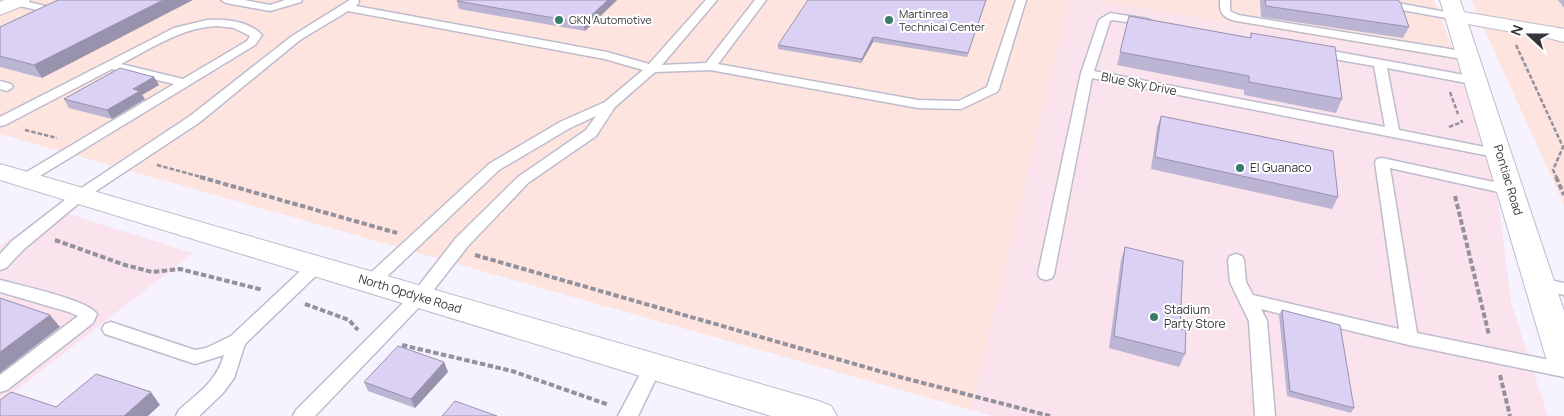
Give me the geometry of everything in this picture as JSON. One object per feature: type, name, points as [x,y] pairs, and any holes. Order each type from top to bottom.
[{"type":"street","name":"Pontiac Road","points":[[1456,16],[1512,190],[1552,287],[1564,360]]},
{"type":"street","points":[[1456,16],[1552,32],[1564,36]]},
{"type":"street","points":[[1456,16],[1512,37],[1564,44]]},
{"type":"street","name":"North Opdyke Road","points":[[12,176],[819,416]]},
{"type":"lane","points":[[226,0],[270,8],[297,0]]},
{"type":"lane","points":[[371,282],[494,167],[565,125],[610,104],[652,69],[712,0]]},
{"type":"lane","points":[[710,66],[761,0]]},
{"type":"lane","points":[[0,264],[18,245],[79,196],[208,109],[296,38],[352,3],[607,56],[652,69],[710,66],[918,104],[961,105],[993,89],[1020,0]]},
{"type":"lane","points":[[1225,0],[1224,11],[1236,18],[1468,56]]},
{"type":"lane","points":[[1363,0],[1456,16]]},
{"type":"lane","points":[[12,4],[58,10],[36,20]]},
{"type":"lane","name":"Blue Sky Drive","points":[[1158,24],[1110,16],[1105,20],[1087,74],[1500,154]]},
{"type":"lane","points":[[0,122],[178,30],[194,24],[213,22],[248,29],[256,35],[251,43],[82,145],[12,176]]},
{"type":"lane","points":[[1303,50],[1477,81]]},
{"type":"lane","points":[[1380,64],[1393,134]]},
{"type":"lane","points":[[110,65],[186,83]]},
{"type":"lane","points":[[1046,274],[1087,74]]},
{"type":"lane","points":[[303,416],[419,297],[456,250],[523,180],[591,133],[610,104]]},
{"type":"lane","points":[[1409,338],[1382,162],[1512,190]]},
{"type":"lane","points":[[1236,260],[1238,282],[1258,321],[1265,416]]},
{"type":"lane","points":[[111,329],[195,356],[210,354],[237,341],[316,266]]},
{"type":"lane","points":[[0,286],[75,308],[88,314],[86,318],[0,385]]},
{"type":"lane","points":[[1247,300],[1409,338],[1564,370]]},
{"type":"lane","points":[[186,416],[216,388],[228,373],[237,341]]},
{"type":"lane","points":[[630,413],[653,366]]},
{"type":"path","points":[[1512,37],[1563,147],[1554,170],[1564,195]]},
{"type":"path","points":[[1443,76],[1462,122],[1441,129],[1444,143]]},
{"type":"path","points":[[18,128],[82,145]]},
{"type":"path","points":[[136,159],[417,239]]},
{"type":"path","points":[[1450,178],[1510,416]]},
{"type":"path","points":[[33,233],[125,265],[152,272],[180,268],[285,296],[349,320],[359,331],[377,340],[512,371],[630,413]]},
{"type":"path","points":[[456,250],[900,377],[1050,416]]},
{"type":"shaded area","points":[[0,0],[1069,0],[971,410],[0,134]]},
{"type":"shaded area","points":[[1069,0],[1097,0],[1457,61],[1498,175],[1498,200],[1511,302],[1548,416],[992,416],[971,410]]},
{"type":"shaded area","points":[[1097,0],[1434,0],[1457,61],[1456,61]]},
{"type":"shaded area","points":[[1471,0],[1564,0],[1564,205]]},
{"type":"shaded area","points":[[56,210],[193,253],[0,403],[0,245]]},
{"type":"building","points":[[58,0],[163,0],[34,65],[0,56],[0,27]]},
{"type":"building","points":[[458,0],[608,0],[583,23]]},
{"type":"building","name":"Martinrea Technical Center","points":[[808,0],[986,0],[968,53],[873,37],[862,59],[778,45]]},
{"type":"building","points":[[1265,0],[1398,0],[1409,27],[1266,6]]},
{"type":"building","points":[[1129,16],[1251,38],[1251,33],[1335,47],[1342,99],[1249,82],[1249,76],[1120,52]]},
{"type":"building","points":[[120,68],[154,77],[133,89],[140,91],[107,110],[64,99]]},
{"type":"building","points":[[1161,116],[1333,151],[1338,197],[1155,157]]},
{"type":"building","points":[[1125,247],[1183,261],[1180,329],[1186,330],[1185,354],[1114,336]]},
{"type":"building","points":[[0,298],[50,315],[0,352]]},
{"type":"building","points":[[1282,310],[1340,325],[1354,408],[1290,391]]},
{"type":"building","points":[[398,346],[444,362],[411,399],[364,382]]},
{"type":"building","points":[[96,374],[151,392],[124,416],[0,416],[0,400],[11,392],[56,407]]},
{"type":"building","points":[[455,401],[497,416],[442,416]]},
{"type":"place","name":"GKN Automotive","points":[[559,20]]},
{"type":"place","name":"Martinrea Technical Center","points":[[889,20]]},
{"type":"place","name":"El Guanaco","points":[[1240,168]]},
{"type":"place","name":"Stadium Party Store","points":[[1154,317]]}]
